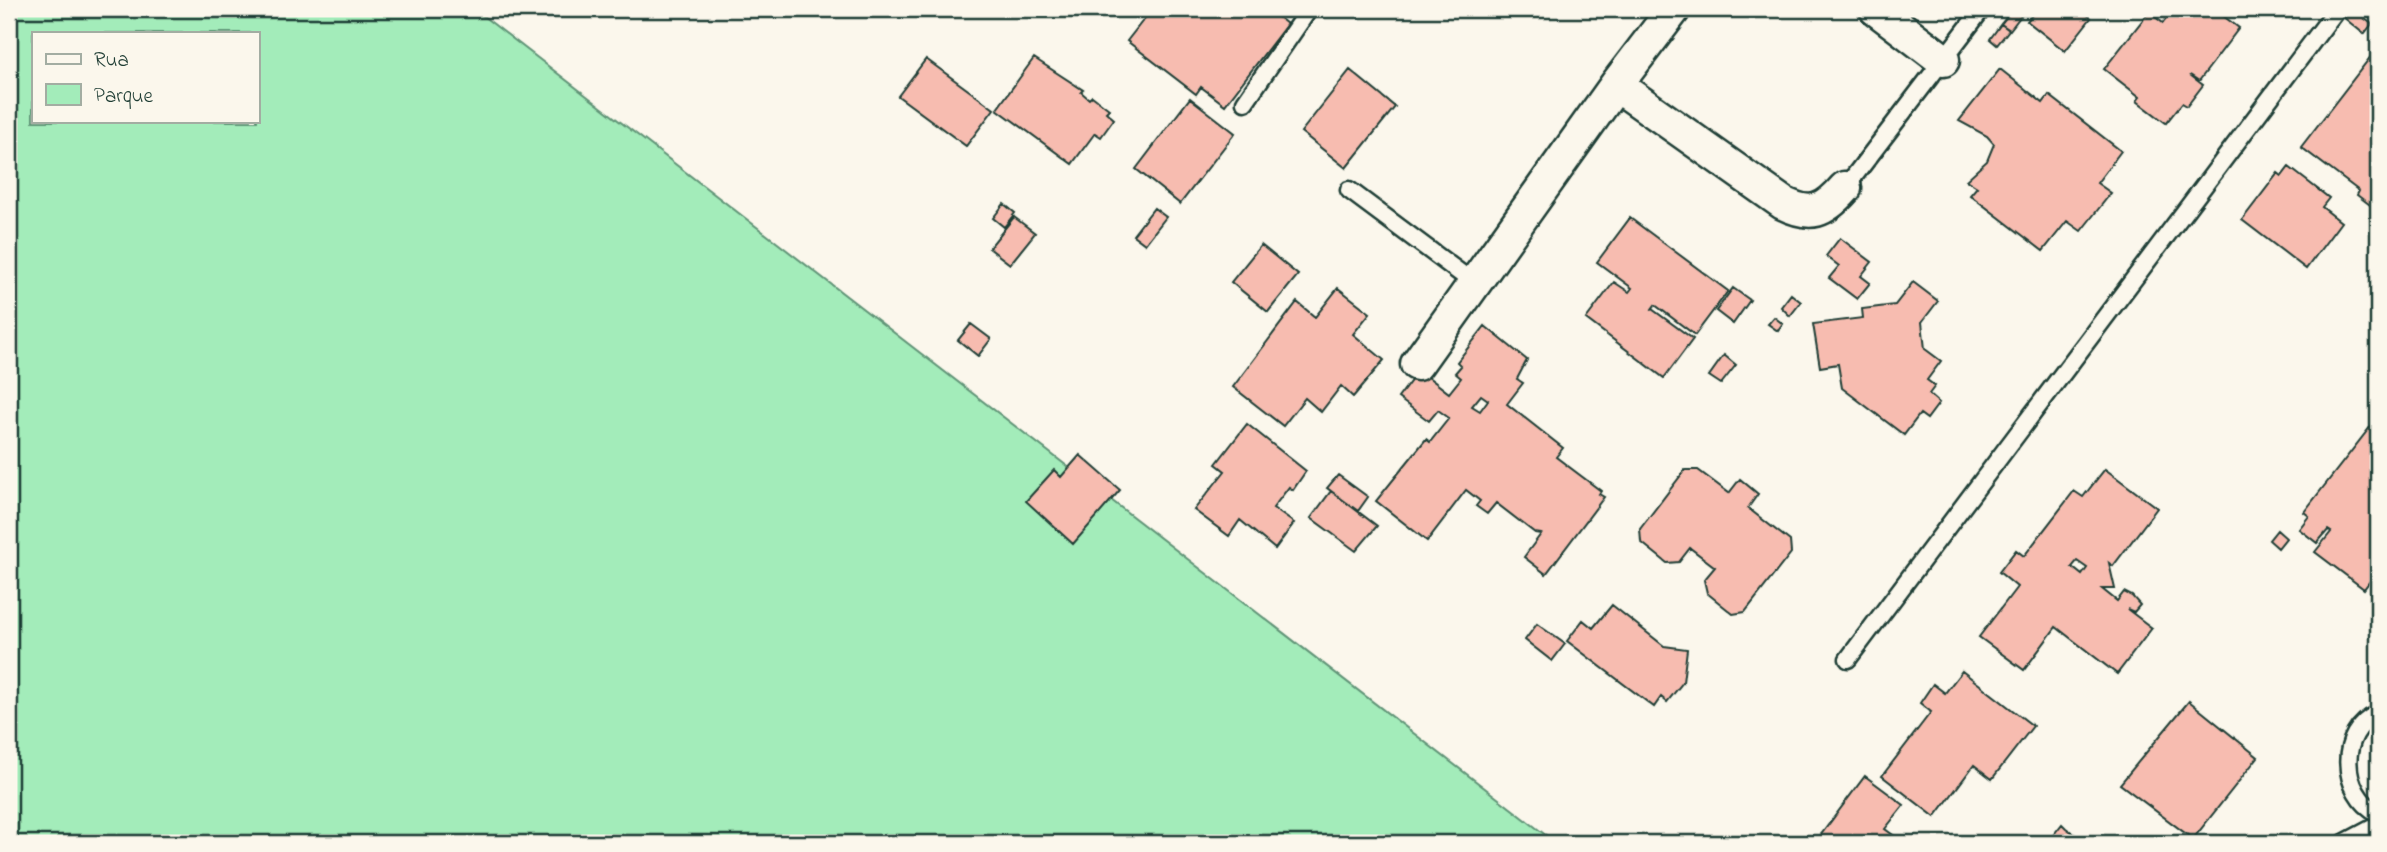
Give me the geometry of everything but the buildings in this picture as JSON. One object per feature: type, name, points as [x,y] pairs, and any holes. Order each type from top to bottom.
[{"type":"street","points":[[1417,364],[1616,85],[1674,9]]},
{"type":"street","points":[[1876,9],[1943,60]]},
{"type":"street","points":[[1616,85],[1783,203],[1800,212],[1826,207],[1845,188]]},
{"type":"lane","points":[[1245,102],[1309,9]]},
{"type":"lane","points":[[1845,188],[1982,9]]},
{"type":"lane","points":[[1848,659],[2337,9]]},
{"type":"lane","points":[[1349,190],[1475,284]]},
{"type":"lane","points":[[2378,714],[2359,729],[2350,746],[2347,764],[2351,782],[2360,799],[2378,813]]},
{"type":"lane","points":[[2344,843],[2378,825]]},
{"type":"green space","points":[[9,9],[474,9],[1556,843],[9,843]]}]
